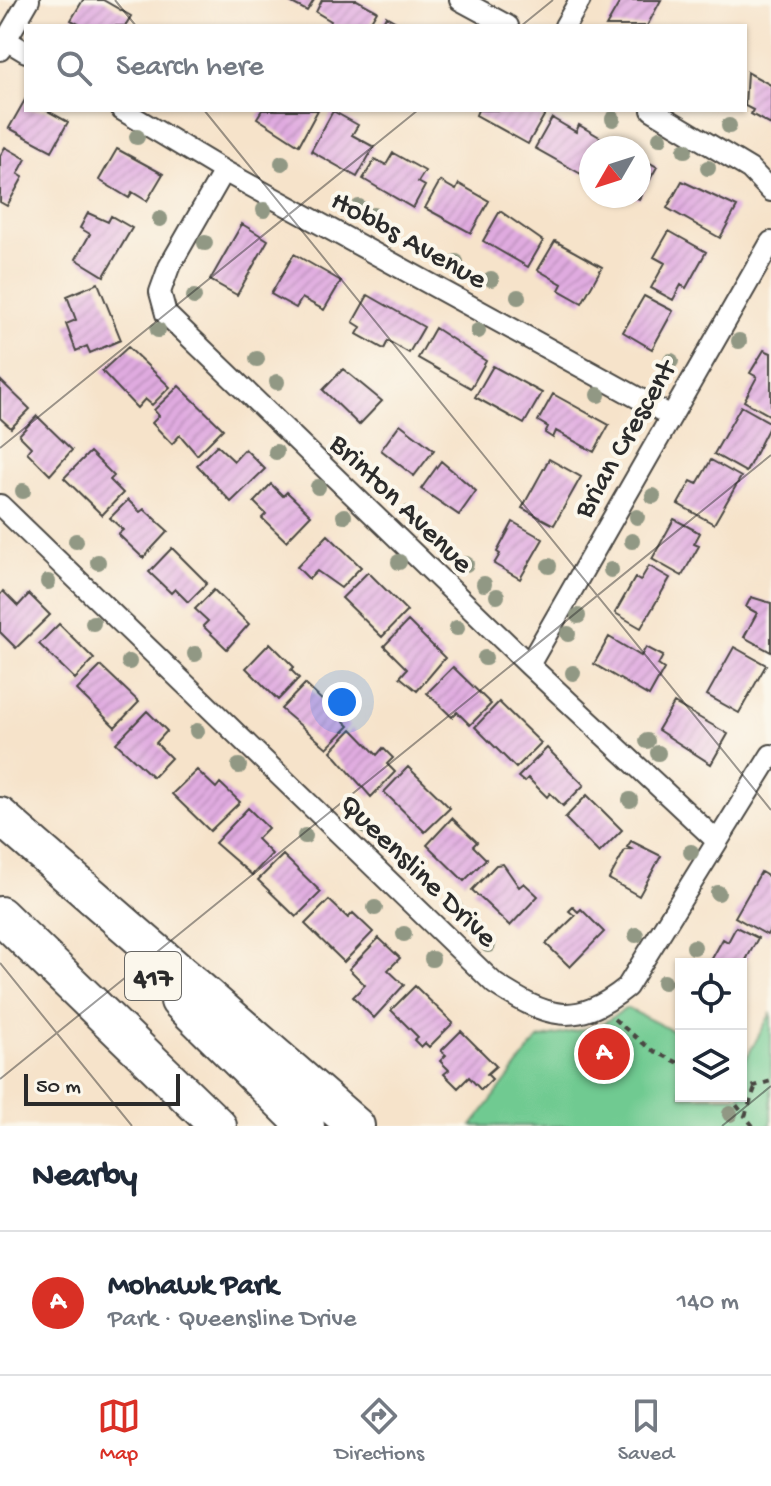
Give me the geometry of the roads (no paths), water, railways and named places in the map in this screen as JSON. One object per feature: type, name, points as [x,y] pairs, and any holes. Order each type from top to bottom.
[{"type":"highway","points":[[0,816],[356,1126]]},
{"type":"highway","name":"417","points":[[0,827],[306,1126]]},
{"type":"highway","name":"417","points":[[0,915],[218,1126]]},
{"type":"street","points":[[24,51],[3,45],[29,0]]},
{"type":"street","points":[[460,0],[504,24]]},
{"type":"street","points":[[566,24],[580,0]]},
{"type":"street","name":"Hobbs Avenue","points":[[125,112],[224,171],[671,416]]},
{"type":"street","points":[[655,112],[750,169],[771,191]]},
{"type":"street","name":"Brinton Avenue","points":[[224,171],[169,267],[160,292],[166,314],[529,665],[717,841]]},
{"type":"street","name":"Brian Crescent","points":[[529,665],[771,242]]},
{"type":"street","name":"Queensline Drive","points":[[0,505],[495,984],[536,1011],[583,1014],[603,1006],[627,987],[717,841]]},
{"type":"street","points":[[717,841],[771,755]]},
{"type":"place","name":"Mohawk Park","points":[[604,1054]]}]
